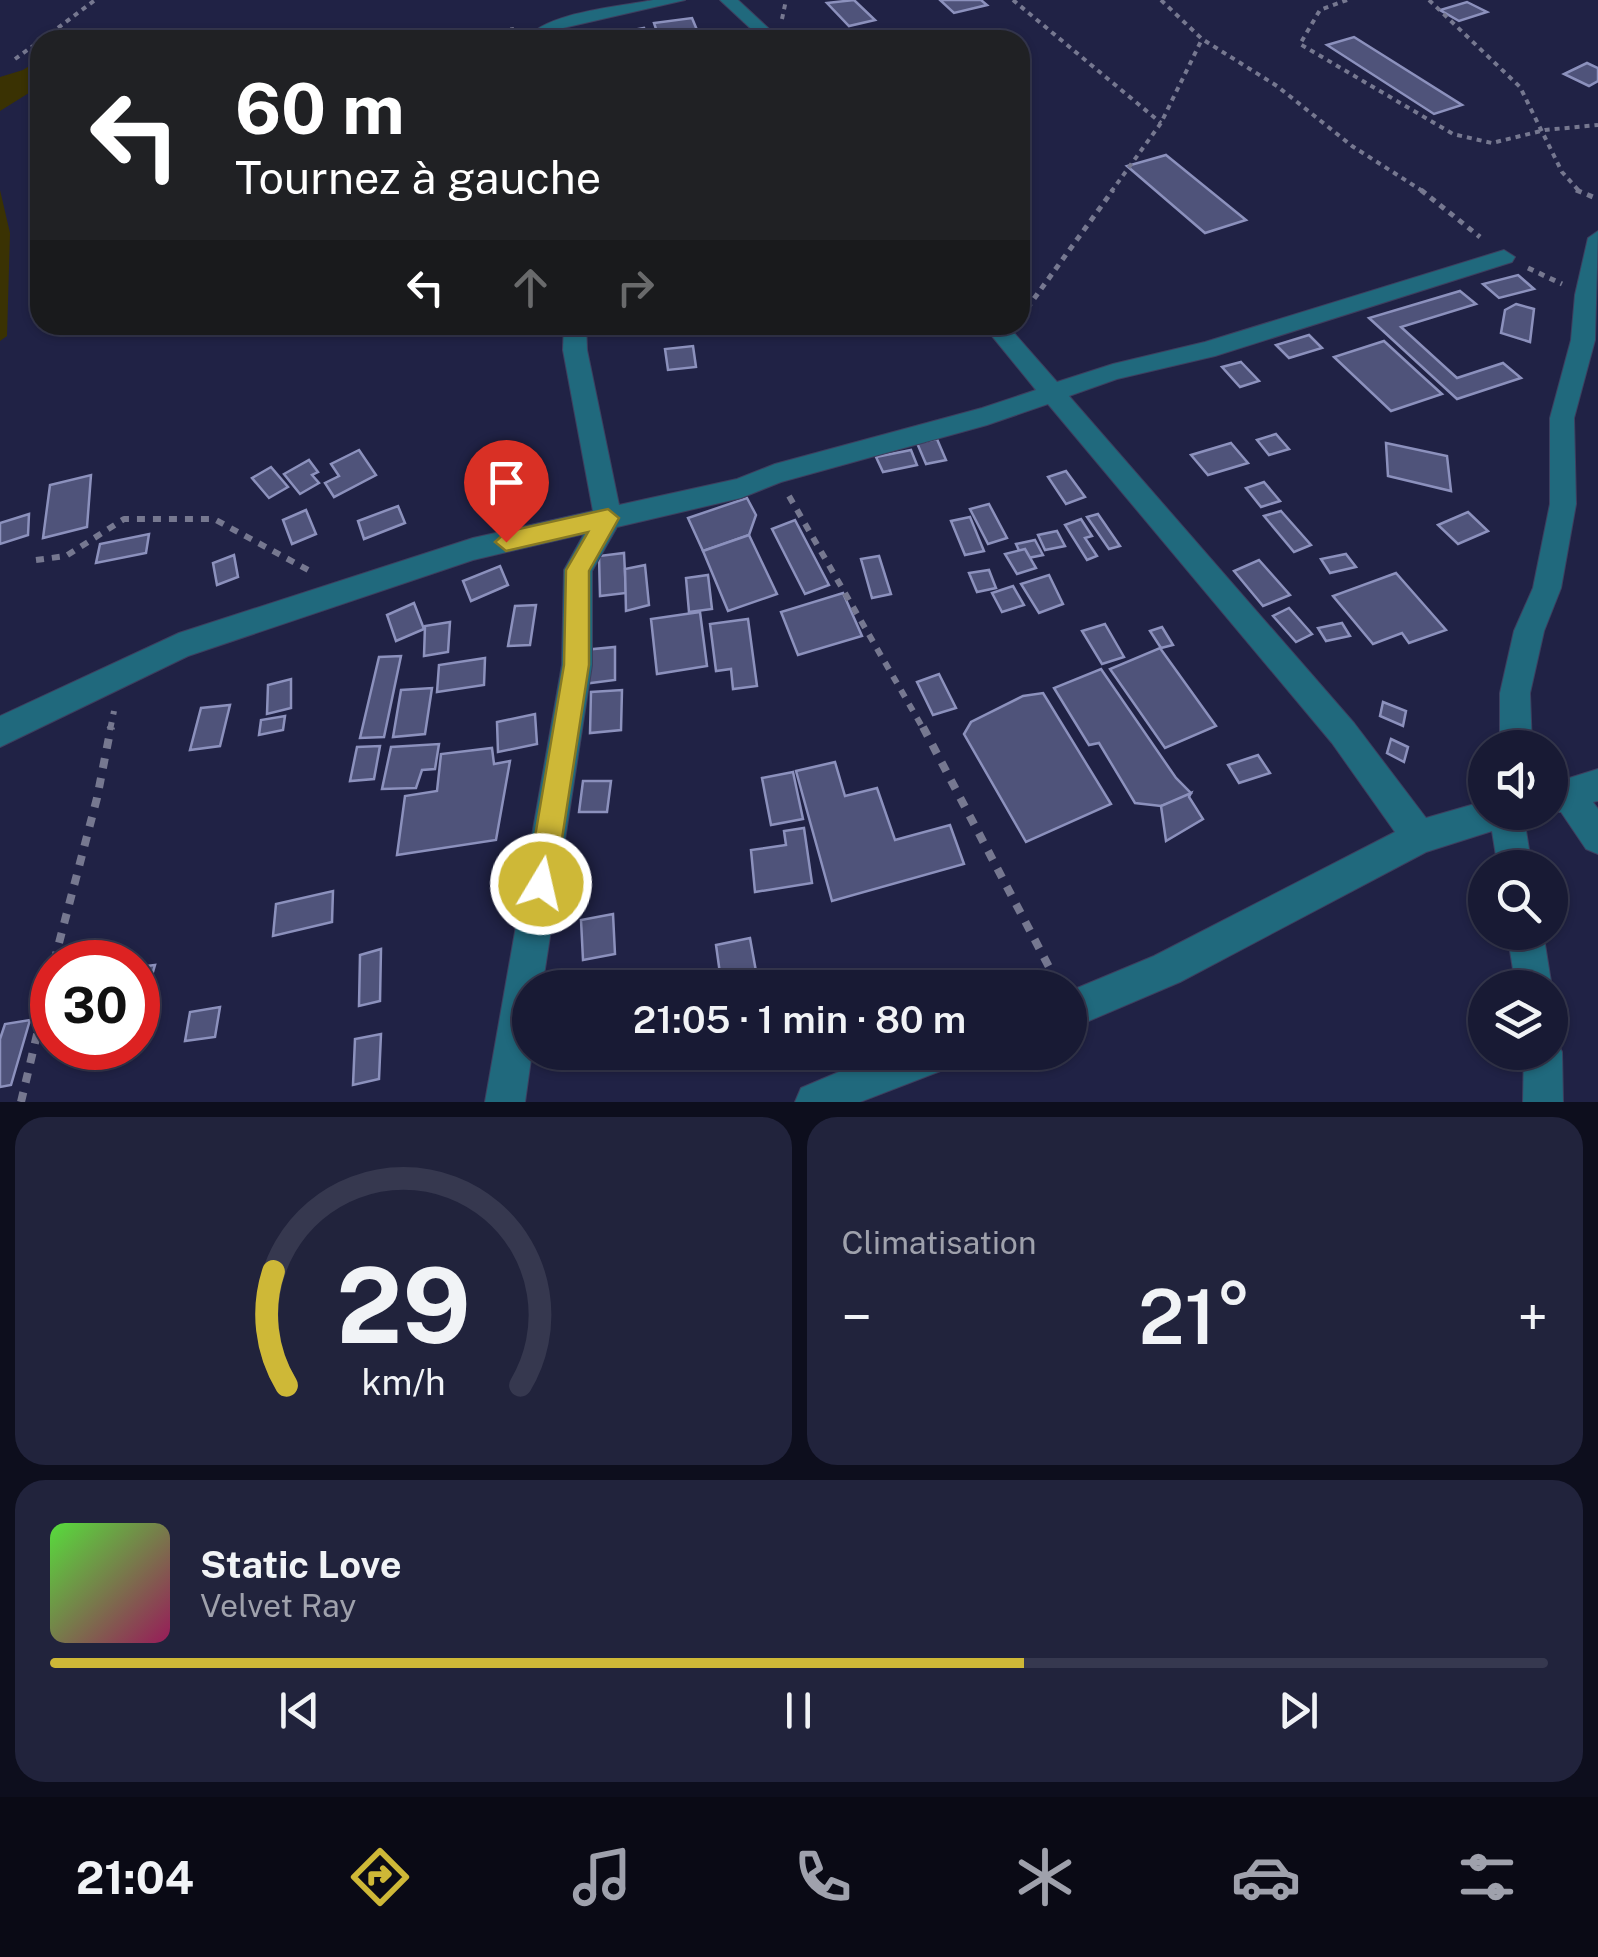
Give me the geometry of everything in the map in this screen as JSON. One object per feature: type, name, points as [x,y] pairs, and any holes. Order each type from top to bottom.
[{"type":"street","points":[[548,30],[558,24],[677,0]]},
{"type":"street","points":[[728,0],[762,30]]},
{"type":"street","points":[[1516,730],[1515,693],[1529,632],[1548,588],[1563,504],[1562,418],[1583,340],[1586,295],[1598,238]]},
{"type":"street","points":[[0,732],[178,646],[472,549],[741,488],[775,474],[986,416],[1113,372],[1207,350],[1504,257]]},
{"type":"street","points":[[505,1102],[577,665],[578,570],[608,518],[575,350],[576,335]]},
{"type":"street","points":[[1002,335],[1343,733],[1419,837]]},
{"type":"street","points":[[1572,793],[1598,837]]},
{"type":"street","points":[[1087,1003],[1167,969],[1295,906],[1419,837],[1468,823]]},
{"type":"street","points":[[815,1102],[891,1070]]},
{"type":"street","points":[[1543,1070],[1543,1102]]},
{"type":"path","points":[[55,30],[95,0]]},
{"type":"path","points":[[1013,0],[1161,122]]},
{"type":"path","points":[[1161,0],[1202,40],[1277,86],[1352,146],[1427,194],[1504,257],[1586,295]]},
{"type":"path","points":[[1347,0],[1320,10],[1300,44],[1453,134],[1492,143],[1545,130],[1598,124]]},
{"type":"path","points":[[1429,0],[1440,14],[1494,56],[1521,88],[1545,130],[1559,170],[1575,190],[1598,199]]},
{"type":"path","points":[[1030,305],[1161,122],[1202,40]]},
{"type":"path","points":[[15,59],[30,49]]},
{"type":"path","points":[[775,474],[889,664],[1050,970]]},
{"type":"path","points":[[36,560],[66,556],[124,519],[214,520],[346,590]]},
{"type":"path","points":[[60,940],[97,798],[122,673]]},
{"type":"path","points":[[21,1102],[30,1064]]},
{"type":"shaded area","points":[[30,65],[30,92],[0,111],[0,77]]},
{"type":"shaded area","points":[[0,190],[10,233],[7,336],[0,341]]},
{"type":"building","points":[[854,0],[875,20],[849,26],[827,3]]},
{"type":"building","points":[[940,0],[981,0],[987,5],[954,13]]},
{"type":"building","points":[[1467,2],[1487,12],[1459,21],[1440,10]]},
{"type":"building","points":[[692,18],[697,30],[656,30],[654,23]]},
{"type":"building","points":[[1354,37],[1462,105],[1434,114],[1327,45]]},
{"type":"building","points":[[1587,63],[1598,68],[1598,81],[1589,86],[1564,74]]},
{"type":"building","points":[[1166,155],[1246,220],[1205,233],[1127,166]]},
{"type":"building","points":[[1518,275],[1534,289],[1499,298],[1483,284]]},
{"type":"building","points":[[1460,291],[1476,304],[1401,327],[1457,378],[1503,363],[1521,378],[1457,399],[1369,318]]},
{"type":"building","points":[[1516,304],[1534,309],[1530,342],[1501,333],[1505,310]]},
{"type":"building","points":[[1309,335],[1322,348],[1289,358],[1276,345]]},
{"type":"building","points":[[1384,341],[1442,394],[1391,411],[1334,357]]},
{"type":"building","points":[[693,346],[696,367],[668,370],[665,349]]},
{"type":"building","points":[[1241,362],[1259,381],[1240,387],[1222,367]]},
{"type":"building","points":[[1276,434],[1289,449],[1269,455],[1257,440]]},
{"type":"building","points":[[937,439],[946,460],[926,464],[917,443]]},
{"type":"building","points":[[1231,443],[1248,463],[1208,475],[1191,455]]},
{"type":"building","points":[[1386,443],[1447,456],[1451,491],[1388,476]]},
{"type":"building","points":[[359,450],[376,475],[334,497],[325,483],[339,476],[331,464]]},
{"type":"building","points":[[911,450],[917,465],[883,472],[876,457]]},
{"type":"building","points":[[309,460],[318,472],[312,475],[319,483],[300,494],[284,474]]},
{"type":"building","points":[[271,467],[288,487],[269,498],[252,478]]},
{"type":"building","points":[[1066,471],[1085,497],[1066,504],[1048,477]]},
{"type":"building","points":[[91,475],[87,527],[43,538],[50,485]]},
{"type":"building","points":[[1264,482],[1280,501],[1261,507],[1246,488]]},
{"type":"building","points":[[747,498],[756,515],[749,535],[703,551],[688,518]]},
{"type":"building","points":[[989,504],[1007,538],[988,544],[970,509]]},
{"type":"building","points":[[398,506],[405,523],[364,539],[358,521]]},
{"type":"building","points":[[306,510],[316,534],[292,544],[283,520]]},
{"type":"building","points":[[1281,511],[1311,545],[1294,552],[1264,516]]},
{"type":"building","points":[[1468,512],[1488,531],[1458,544],[1438,525]]},
{"type":"building","points":[[29,514],[28,535],[0,544],[0,523]]},
{"type":"building","points":[[1098,514],[1120,546],[1109,549],[1087,517]]},
{"type":"building","points":[[970,517],[984,551],[965,555],[951,521]]},
{"type":"building","points":[[1081,519],[1092,536],[1085,538],[1097,556],[1087,560],[1065,525]]},
{"type":"building","points":[[795,520],[829,585],[805,594],[772,529]]},
{"type":"building","points":[[1057,531],[1065,546],[1045,550],[1038,535]]},
{"type":"building","points":[[149,534],[146,553],[96,563],[100,544]]},
{"type":"building","points":[[749,535],[777,594],[728,611],[703,551]]},
{"type":"building","points":[[1035,540],[1043,555],[1023,559],[1016,544]]},
{"type":"building","points":[[1025,549],[1036,568],[1017,574],[1005,554]]},
{"type":"building","points":[[624,553],[626,593],[600,596],[599,556]]},
{"type":"building","points":[[1346,554],[1356,567],[1330,573],[1321,559]]},
{"type":"building","points":[[234,555],[238,577],[217,585],[213,563]]},
{"type":"building","points":[[879,556],[891,594],[872,598],[861,559]]},
{"type":"building","points":[[1259,560],[1290,595],[1263,606],[1234,571]]},
{"type":"building","points":[[645,565],[649,605],[626,611],[625,569]]},
{"type":"building","points":[[500,566],[508,585],[471,601],[463,581]]},
{"type":"building","points":[[989,570],[996,588],[977,592],[969,573]]},
{"type":"building","points":[[1396,573],[1446,630],[1409,643],[1402,633],[1373,644],[1333,596]]},
{"type":"building","points":[[708,575],[712,609],[689,612],[686,578]]},
{"type":"building","points":[[1049,575],[1063,604],[1039,613],[1021,584]]},
{"type":"building","points":[[1013,586],[1024,605],[1002,612],[992,593]]},
{"type":"building","points":[[843,593],[862,636],[798,655],[781,612]]},
{"type":"building","points":[[414,603],[424,629],[396,641],[387,615]]},
{"type":"building","points":[[536,605],[530,645],[508,646],[515,606]]},
{"type":"building","points":[[1289,608],[1312,634],[1296,642],[1273,616]]},
{"type":"building","points":[[700,612],[707,666],[657,674],[651,619]]},
{"type":"building","points":[[748,619],[757,686],[733,689],[731,669],[716,671],[710,624]]},
{"type":"building","points":[[450,622],[448,652],[424,656],[425,626]]},
{"type":"building","points":[[1342,623],[1350,636],[1326,641],[1318,628]]},
{"type":"building","points":[[1105,624],[1124,657],[1102,664],[1082,631]]},
{"type":"building","points":[[1162,627],[1173,645],[1161,648],[1150,631]]},
{"type":"building","points":[[615,647],[615,680],[583,684],[584,650]]},
{"type":"building","points":[[1160,648],[1216,726],[1165,748],[1110,669]]},
{"type":"building","points":[[401,656],[384,737],[360,738],[379,657]]},
{"type":"building","points":[[485,658],[484,685],[437,692],[439,665]]},
{"type":"building","points":[[1101,669],[1176,778],[1191,793],[1184,798],[1161,806],[1135,803],[1099,743],[1089,745],[1054,688]]},
{"type":"building","points":[[939,674],[956,708],[933,715],[917,682]]},
{"type":"building","points":[[291,679],[291,708],[267,714],[268,685]]},
{"type":"building","points":[[432,688],[425,734],[393,737],[401,690]]},
{"type":"building","points":[[622,690],[621,730],[590,733],[591,692]]},
{"type":"building","points":[[1043,693],[1111,804],[1026,842],[964,734],[971,722],[1023,696]]},
{"type":"building","points":[[1383,702],[1406,711],[1403,726],[1380,716]]},
{"type":"building","points":[[230,705],[220,746],[190,750],[201,708]]},
{"type":"building","points":[[535,714],[537,744],[498,752],[497,722]]},
{"type":"building","points":[[285,716],[283,730],[259,735],[261,720]]},
{"type":"building","points":[[1391,739],[1408,747],[1404,762],[1387,753]]},
{"type":"building","points":[[439,744],[435,769],[422,770],[416,788],[382,789],[391,747]]},
{"type":"building","points":[[380,746],[374,779],[350,781],[357,747]]},
{"type":"building","points":[[492,748],[494,764],[510,761],[496,840],[397,855],[405,796],[437,791],[441,754]]},
{"type":"building","points":[[1258,755],[1270,773],[1239,783],[1228,765]]},
{"type":"building","points":[[835,762],[845,796],[877,788],[895,840],[950,825],[964,864],[832,901],[796,771]]},
{"type":"building","points":[[793,772],[803,819],[771,825],[762,778]]},
{"type":"building","points":[[583,781],[611,781],[607,812],[579,812]]},
{"type":"building","points":[[1191,793],[1189,797],[1203,819],[1166,841],[1161,806]]},
{"type":"building","points":[[804,828],[812,883],[755,892],[751,850],[786,845],[784,831]]},
{"type":"building","points":[[333,891],[332,922],[273,936],[276,904]]},
{"type":"building","points":[[613,914],[615,954],[583,960],[581,920]]},
{"type":"building","points":[[750,938],[756,970],[719,970],[716,945]]},
{"type":"building","points":[[381,949],[380,1001],[359,1006],[360,955]]},
{"type":"building","points":[[220,1007],[215,1037],[185,1041],[190,1012]]},
{"type":"building","points":[[30,1020],[11,1085],[0,1087],[0,1039],[5,1024]]},
{"type":"building","points":[[381,1034],[379,1079],[353,1085],[355,1039]]},
{"type":"route","points":[[506,542],[608,518],[578,570],[577,665],[541,884]]}]
